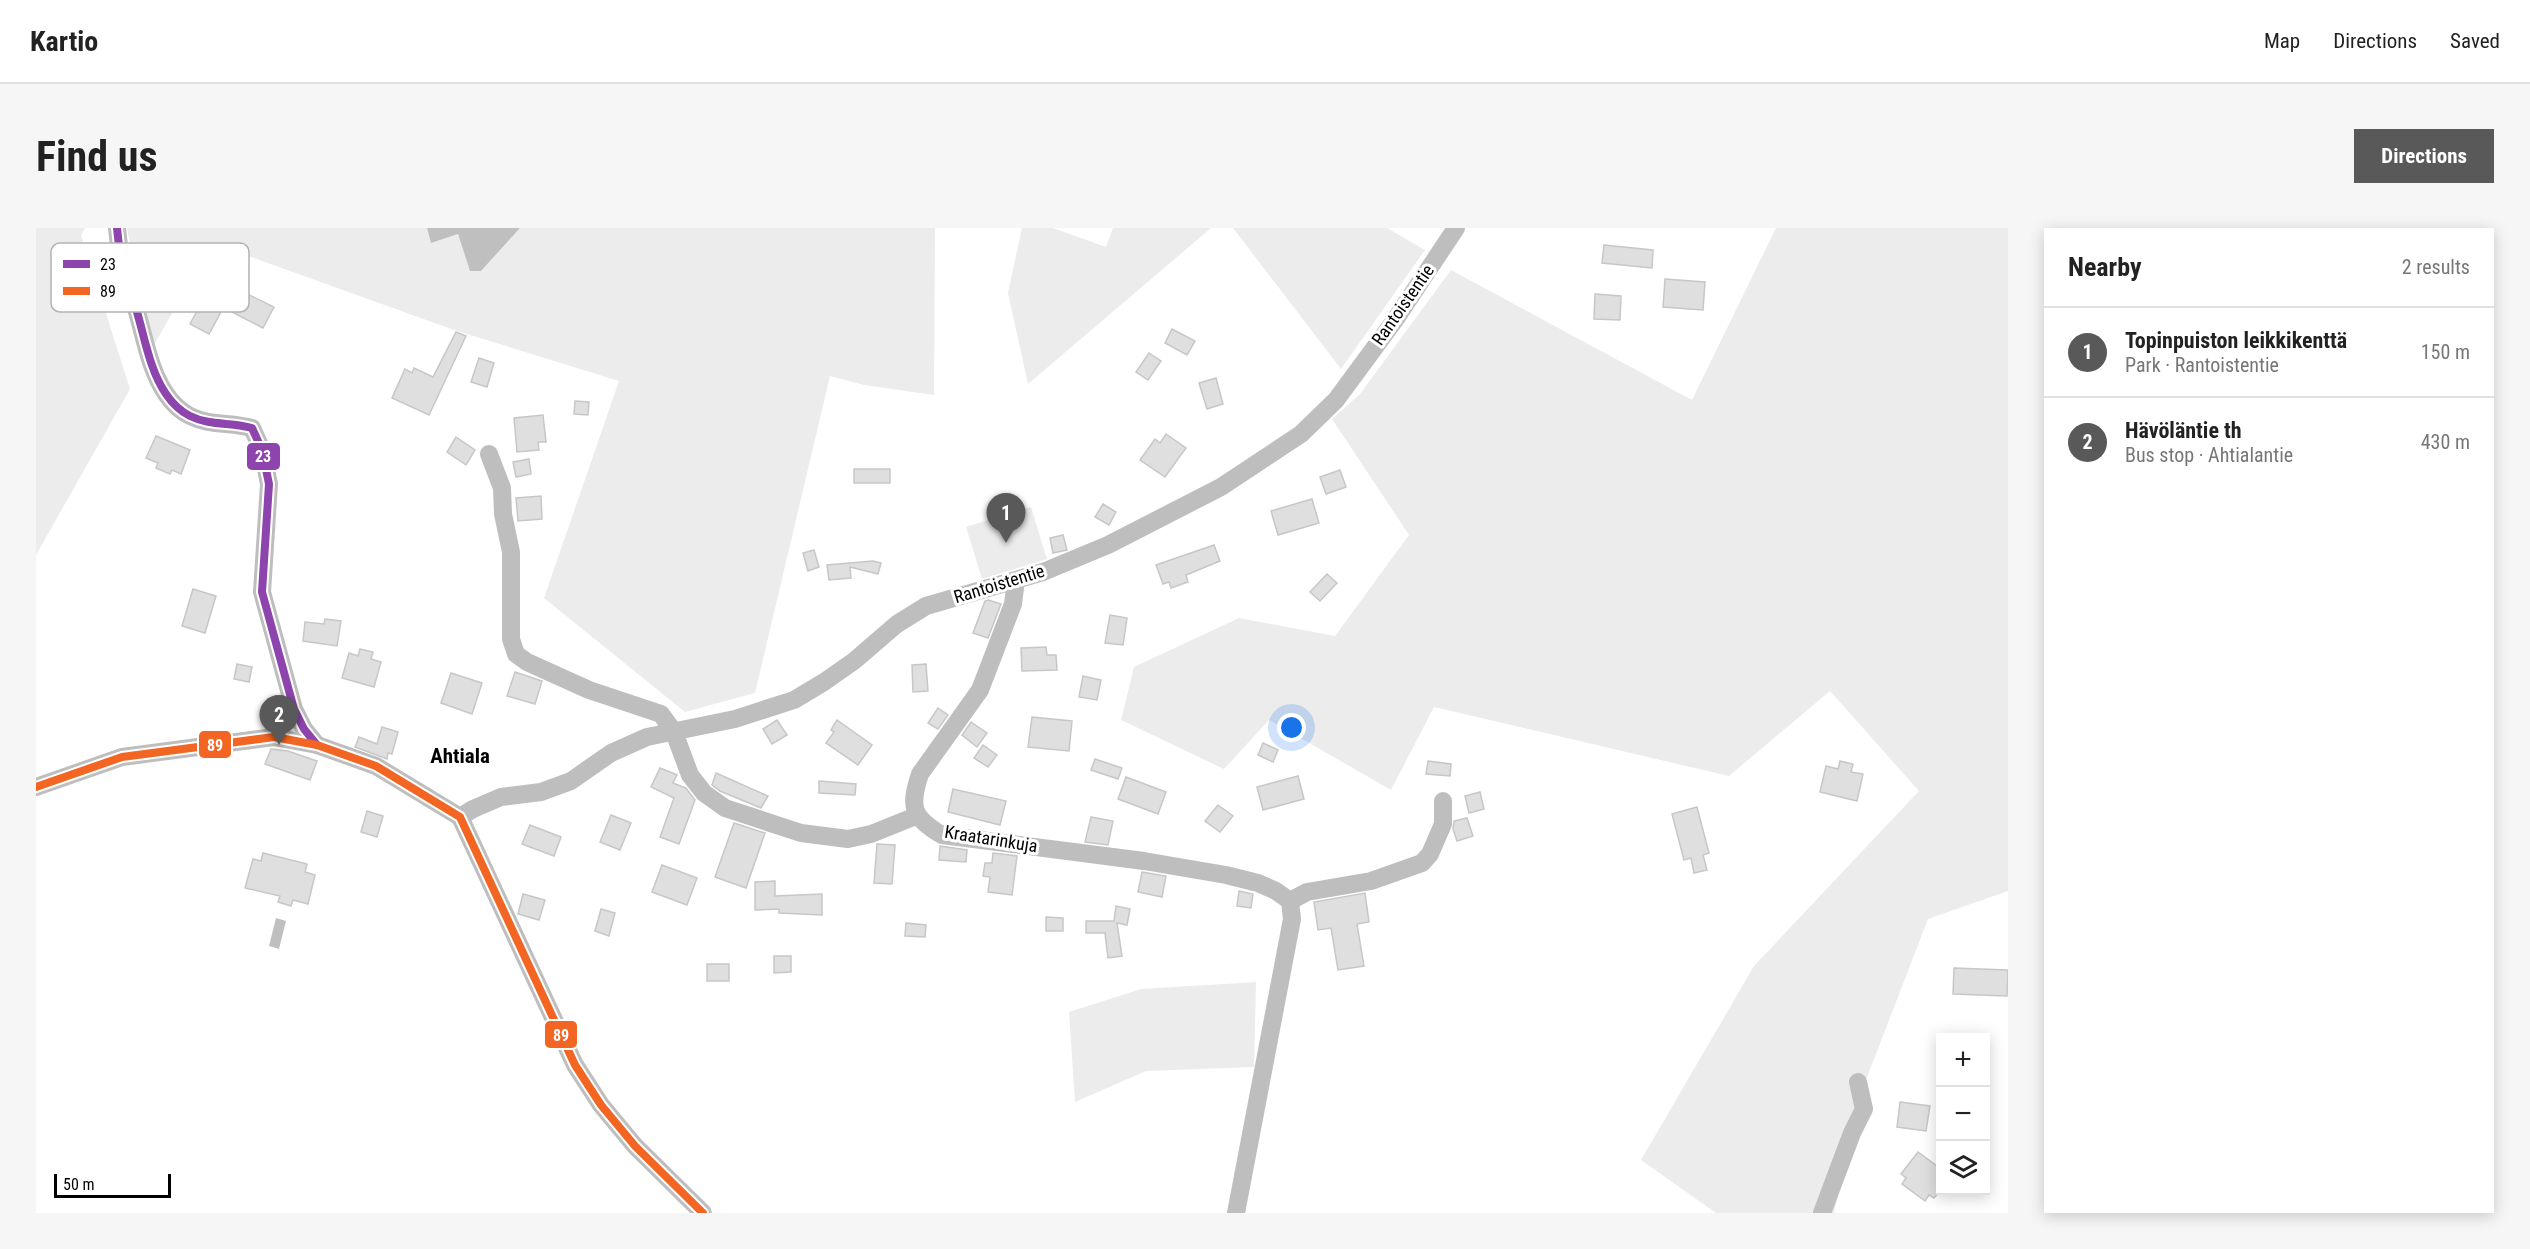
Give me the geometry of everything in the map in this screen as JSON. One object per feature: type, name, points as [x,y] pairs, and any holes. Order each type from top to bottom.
[{"type":"street","points":[[117,228],[118,243]]},
{"type":"street","name":"Rantoistentie","points":[[460,818],[473,808],[501,797],[541,792],[571,782],[623,747],[647,737],[735,719],[794,700],[847,666],[914,612],[1043,572],[1108,545],[1186,507],[1258,465],[1301,434],[1336,400],[1395,320],[1456,228]]},
{"type":"street","points":[[137,312],[154,370],[165,393],[176,406],[189,416],[208,423],[239,424],[252,428],[262,450],[269,484],[262,592],[294,709],[304,729],[317,745]]},
{"type":"street","points":[[489,454],[502,488],[503,514],[511,552],[511,639],[516,654],[527,662],[588,690],[661,714],[674,732],[690,775],[704,793],[725,808],[801,832],[848,839],[871,834],[916,816],[913,799],[920,774],[980,690],[1013,604],[1016,580]]},
{"type":"street","points":[[274,738],[294,709]]},
{"type":"street","points":[[36,788],[122,756],[274,738],[317,745],[376,765],[460,818],[575,1065],[601,1105],[635,1146],[703,1213]]},
{"type":"street","points":[[1236,1213],[1292,919],[1290,901],[1307,892],[1371,881],[1422,863],[1430,854],[1443,824],[1443,801]]},
{"type":"street","name":"Kraatarinkuja","points":[[916,816],[942,835],[1144,861],[1226,875],[1258,883],[1276,891],[1290,901]]},
{"type":"street","points":[[1822,1213],[1864,1109],[1858,1082]]},
{"type":"shaded area","points":[[36,228],[85,228],[81,235],[84,243],[51,243],[51,312],[106,312],[130,389],[36,555]]},
{"type":"shaded area","points":[[127,228],[427,228],[431,243],[458,234],[470,270],[481,271],[520,228],[935,228],[934,395],[864,385],[830,376],[755,693],[685,712],[544,598],[619,381],[454,330],[249,256],[249,243],[130,243]]},
{"type":"shaded area","points":[[427,228],[520,228],[481,271],[470,271],[458,234],[431,243]]},
{"type":"shaded area","points":[[1022,228],[1053,228],[1106,247],[1113,228],[1211,228],[1028,384],[1008,293]]},
{"type":"shaded area","points":[[1233,228],[1387,228],[1425,250],[1341,369]]},
{"type":"shaded area","points":[[1776,228],[2008,228],[2008,891],[1928,919],[1864,1085],[1834,1213],[1716,1213],[1641,1160],[1754,966],[1919,791],[1830,691],[1729,776],[1434,707],[1391,790],[1269,720],[1224,769],[1121,720],[1134,667],[1239,618],[1335,636],[1409,535],[1332,419],[1360,394],[1451,270],[1692,400]]},
{"type":"shaded area","points":[[143,312],[173,312],[150,352]]},
{"type":"shaded area","points":[[1031,507],[1047,559],[982,579],[966,527]]},
{"type":"shaded area","points":[[276,918],[286,921],[279,949],[269,946]]},
{"type":"shaded area","points":[[1256,982],[1254,1067],[1146,1071],[1075,1102],[1069,1012],[1141,989]]},
{"type":"building","points":[[1604,245],[1653,250],[1652,268],[1602,263]]},
{"type":"building","points":[[1665,279],[1705,282],[1703,310],[1663,307]]},
{"type":"building","points":[[1595,294],[1621,296],[1620,320],[1594,319]]},
{"type":"building","points":[[249,295],[274,307],[263,328],[232,312],[249,312]]},
{"type":"building","points":[[197,312],[221,312],[209,334],[190,324]]},
{"type":"building","points":[[1172,329],[1195,341],[1187,355],[1165,343]]},
{"type":"building","points":[[456,332],[466,336],[429,415],[392,398],[405,369],[412,373],[414,368],[433,377]]},
{"type":"building","points":[[1149,353],[1161,361],[1148,380],[1136,372]]},
{"type":"building","points":[[479,358],[494,363],[487,387],[471,382]]},
{"type":"building","points":[[1216,378],[1223,404],[1207,409],[1199,383]]},
{"type":"building","points":[[575,401],[589,402],[588,415],[574,414]]},
{"type":"building","points":[[543,415],[546,442],[538,442],[539,450],[517,452],[514,418]]},
{"type":"building","points":[[1166,434],[1186,448],[1165,477],[1140,460],[1155,439],[1160,443]]},
{"type":"building","points":[[156,436],[190,450],[181,474],[172,470],[170,474],[156,468],[158,463],[146,458]]},
{"type":"building","points":[[456,437],[475,450],[466,465],[447,452]]},
{"type":"building","points":[[529,459],[531,474],[516,477],[513,462]]},
{"type":"building","points":[[854,469],[890,469],[890,483],[854,483]]},
{"type":"building","points":[[1340,470],[1346,487],[1326,494],[1320,477]]},
{"type":"building","points":[[541,496],[542,519],[518,521],[516,498]]},
{"type":"building","points":[[1312,499],[1319,523],[1278,535],[1271,511]]},
{"type":"building","points":[[1103,504],[1116,512],[1109,525],[1095,517]]},
{"type":"building","points":[[1063,535],[1067,550],[1053,553],[1050,538]]},
{"type":"building","points":[[1214,545],[1220,561],[1186,575],[1188,582],[1171,588],[1169,582],[1163,584],[1156,565]]},
{"type":"building","points":[[814,550],[819,567],[808,571],[803,553]]},
{"type":"building","points":[[873,561],[881,563],[878,574],[850,567],[851,578],[829,580],[827,565]]},
{"type":"building","points":[[1327,574],[1337,583],[1320,601],[1310,592]]},
{"type":"building","points":[[193,589],[216,596],[205,633],[182,626]]},
{"type":"building","points":[[985,601],[1001,604],[988,638],[973,633]]},
{"type":"building","points":[[1110,615],[1127,618],[1123,645],[1105,643]]},
{"type":"building","points":[[325,619],[341,621],[337,646],[303,641],[305,622],[324,624]]},
{"type":"building","points":[[1046,647],[1047,655],[1056,655],[1057,670],[1022,671],[1021,648]]},
{"type":"building","points":[[360,649],[373,652],[371,659],[381,662],[374,687],[342,678],[349,653],[358,656]]},
{"type":"building","points":[[237,664],[252,667],[249,682],[234,679]]},
{"type":"building","points":[[926,664],[928,691],[913,692],[912,665]]},
{"type":"building","points":[[515,672],[542,681],[535,704],[507,696]]},
{"type":"building","points":[[451,673],[482,683],[472,714],[441,703]]},
{"type":"building","points":[[1083,676],[1101,680],[1097,700],[1079,697]]},
{"type":"building","points":[[938,708],[948,715],[938,729],[928,723]]},
{"type":"building","points":[[1032,717],[1072,721],[1069,751],[1028,747]]},
{"type":"building","points":[[777,720],[787,735],[772,744],[763,729]]},
{"type":"building","points":[[837,720],[872,745],[858,765],[826,743],[834,732],[831,730]]},
{"type":"building","points":[[971,722],[987,733],[977,747],[962,735]]},
{"type":"building","points":[[382,727],[398,732],[392,754],[388,753],[387,759],[355,747],[359,737],[377,744]]},
{"type":"building","points":[[1263,743],[1278,750],[1273,762],[1258,755]]},
{"type":"building","points":[[983,745],[997,755],[988,767],[974,758]]},
{"type":"building","points":[[271,749],[288,751],[317,761],[310,780],[265,764]]},
{"type":"building","points":[[1095,759],[1122,768],[1118,779],[1091,770]]},
{"type":"building","points":[[1428,761],[1451,764],[1450,776],[1426,774]]},
{"type":"building","points":[[1840,761],[1853,764],[1851,772],[1863,774],[1857,801],[1820,792],[1826,766],[1838,769]]},
{"type":"building","points":[[660,768],[677,775],[673,783],[686,788],[695,800],[679,844],[660,837],[674,798],[651,787]]},
{"type":"building","points":[[716,773],[768,796],[761,808],[720,791],[712,785]]},
{"type":"building","points":[[1298,776],[1304,799],[1263,810],[1257,787]]},
{"type":"building","points":[[1126,777],[1166,792],[1158,814],[1118,799]]},
{"type":"building","points":[[819,781],[856,784],[855,795],[819,793]]},
{"type":"building","points":[[953,789],[1006,801],[1000,825],[948,812]]},
{"type":"building","points":[[1480,792],[1484,809],[1469,813],[1465,796]]},
{"type":"building","points":[[1218,805],[1233,816],[1220,832],[1205,821]]},
{"type":"building","points":[[1697,807],[1709,853],[1703,855],[1707,870],[1694,873],[1691,858],[1684,860],[1672,814]]},
{"type":"building","points":[[367,811],[383,816],[377,837],[361,832]]},
{"type":"building","points":[[611,815],[631,823],[620,850],[600,842]]},
{"type":"building","points":[[1091,817],[1113,821],[1108,845],[1085,842]]},
{"type":"building","points":[[1467,818],[1473,836],[1457,841],[1453,829],[1454,821]]},
{"type":"building","points":[[734,823],[765,833],[746,888],[715,877]]},
{"type":"building","points":[[530,825],[561,837],[554,856],[522,844]]},
{"type":"building","points":[[877,844],[895,845],[892,884],[874,883]]},
{"type":"building","points":[[940,846],[967,850],[966,862],[939,860]]},
{"type":"building","points":[[263,853],[307,864],[305,872],[315,875],[308,904],[293,900],[291,906],[278,902],[280,896],[245,888],[253,859],[261,861]]},
{"type":"building","points":[[993,853],[1017,856],[1012,895],[988,892],[990,877],[983,876],[985,863],[992,863]]},
{"type":"building","points":[[662,865],[697,878],[687,905],[652,892]]},
{"type":"building","points":[[1142,872],[1166,876],[1162,897],[1138,892]]},
{"type":"building","points":[[775,881],[775,896],[822,894],[822,915],[779,913],[779,909],[755,910],[755,882]]},
{"type":"building","points":[[1239,891],[1253,894],[1251,908],[1237,906]]},
{"type":"building","points":[[1365,893],[1369,922],[1357,924],[1364,966],[1338,970],[1331,928],[1318,930],[1314,902]]},
{"type":"building","points":[[523,894],[545,900],[539,920],[518,914]]},
{"type":"building","points":[[1116,906],[1130,909],[1127,925],[1117,923],[1122,956],[1108,958],[1105,933],[1086,933],[1086,921],[1114,921]]},
{"type":"building","points":[[601,909],[615,913],[609,936],[595,931]]},
{"type":"building","points":[[1046,917],[1063,918],[1063,931],[1046,931]]},
{"type":"building","points":[[906,923],[926,925],[925,937],[905,936]]},
{"type":"building","points":[[774,956],[791,956],[791,972],[774,973]]},
{"type":"building","points":[[707,964],[729,964],[729,981],[707,981]]},
{"type":"building","points":[[1954,968],[2008,970],[2007,996],[1953,994]]},
{"type":"building","points":[[1900,1102],[1930,1106],[1926,1131],[1897,1127]]},
{"type":"building","points":[[1918,1152],[1936,1165],[1937,1195],[1934,1198],[1929,1195],[1925,1201],[1902,1184],[1906,1178],[1901,1174]]},
{"type":"transit line","name":"23","points":[[117,228],[119,243]]},
{"type":"transit line","name":"23","points":[[136,312],[148,354],[160,385],[174,404],[186,414],[198,419],[252,428],[262,450],[269,484],[262,592],[294,709],[304,729],[317,745]]},
{"type":"transit line","name":"89","points":[[36,787],[122,757],[274,737],[317,745],[376,766],[460,817],[575,1065],[601,1105],[635,1146],[703,1213]]},
{"type":"place","name":"Topinpuiston leikkikenttä","points":[[1006,543]]},
{"type":"place","name":"Hävöläntie th","points":[[279,745]]},
{"type":"district","name":"Ahtiala","points":[[460,756]]}]
